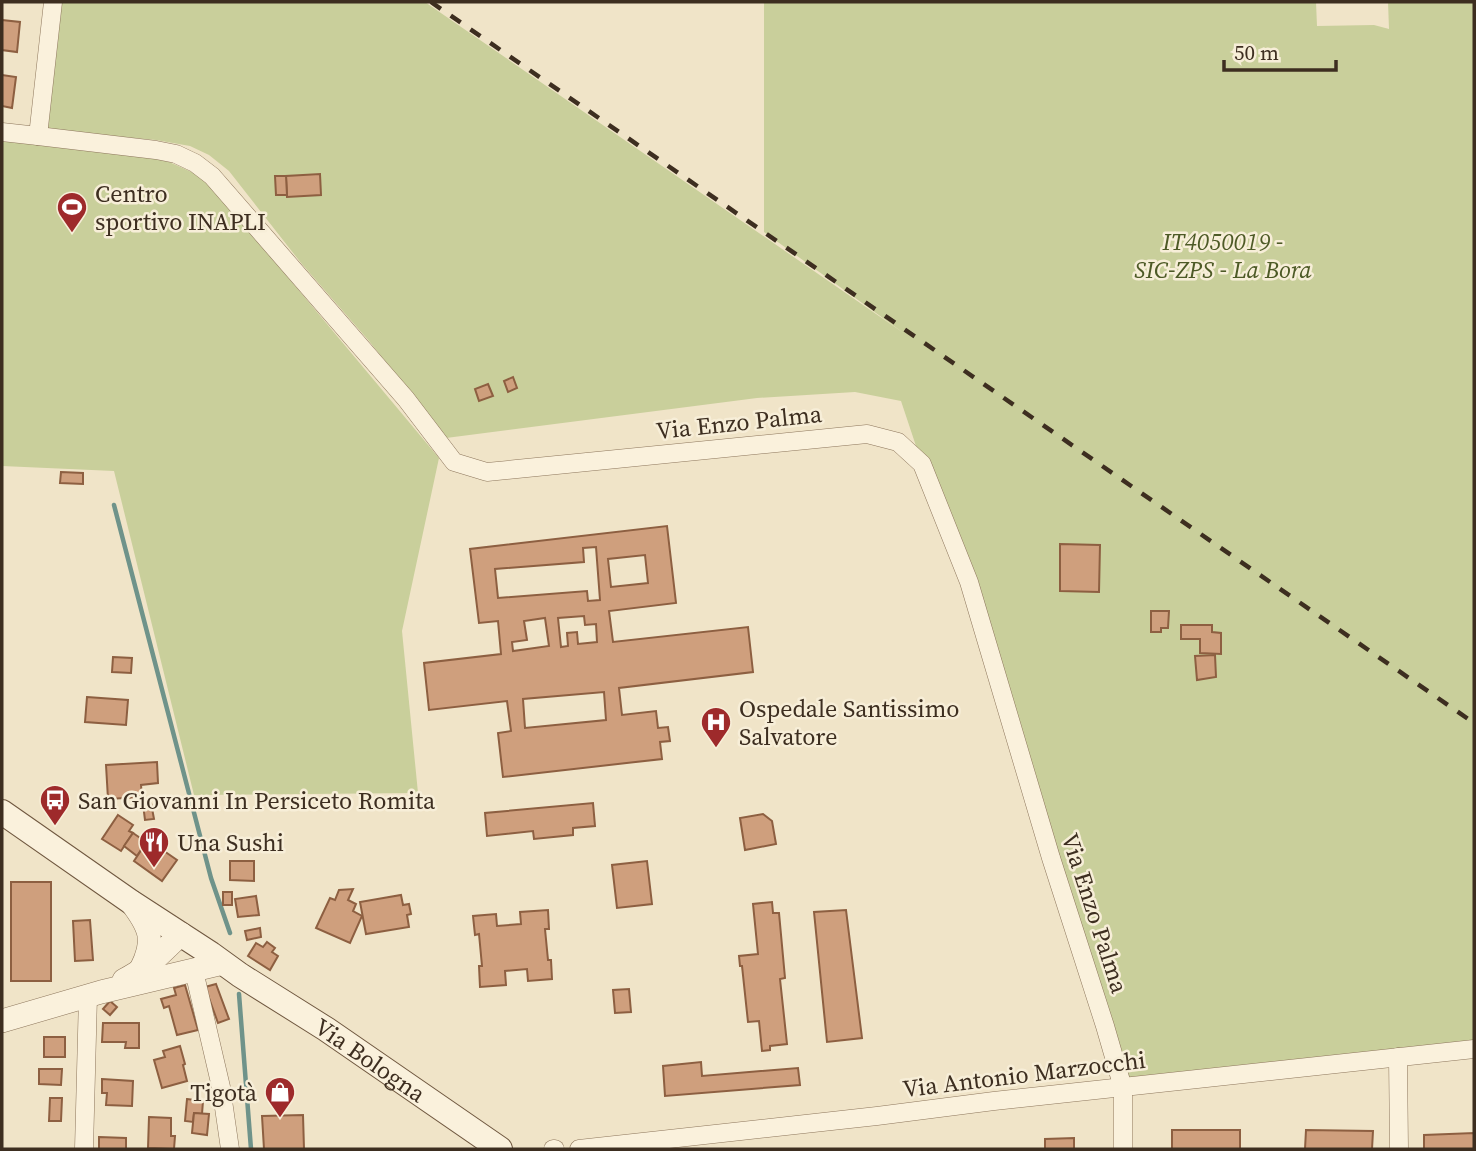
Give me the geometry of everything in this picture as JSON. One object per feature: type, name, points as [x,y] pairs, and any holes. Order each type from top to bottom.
[{"type":"main road","name":"Via Bologna","points":[[2,813],[500,1149]]},
{"type":"main road","name":"Via Bologna","points":[[232,969],[267,1005],[473,1149]]},
{"type":"street","points":[[38,136],[53,2]]},
{"type":"street","name":"Via Enzo Palma","points":[[2,132],[156,150],[176,154],[195,163],[212,176],[405,399],[454,462],[487,472],[867,434],[898,442],[922,464],[969,582],[1123,1087],[1123,1149]]},
{"type":"street","points":[[131,902],[150,936],[148,956],[139,973]]},
{"type":"street","points":[[94,994],[139,973],[187,938]]},
{"type":"street","points":[[187,938],[184,973],[221,1087],[230,1149]]},
{"type":"street","points":[[2,1021],[94,994],[184,973],[232,969]]},
{"type":"street","points":[[84,1149],[94,994]]},
{"type":"street","points":[[283,1002],[294,1025]]},
{"type":"street","points":[[346,1043],[351,1056],[379,1078],[382,1087]]},
{"type":"street","name":"Via Antonio Marzocchi","points":[[579,1149],[1474,1049]]},
{"type":"street","points":[[1398,1057],[1399,1149]]},
{"type":"green space","name":"IT4050019 - SIC-ZPS - La Bora","points":[[62,2],[425,2],[905,334],[764,232],[764,2],[1316,2],[1317,26],[1374,25],[1389,29],[1388,2],[1474,2],[1474,1045],[1142,1078],[1118,1076],[901,401],[855,392],[757,398],[446,438],[369,341],[301,263],[229,171],[209,155],[190,146],[156,140],[54,131],[158,157],[205,178],[439,458],[402,631],[418,793],[194,795],[114,471],[2,466],[2,126],[47,129]]},
{"type":"building","points":[[2,20],[20,22],[17,52],[2,50]]},
{"type":"building","points":[[2,75],[16,77],[12,108],[2,106]]},
{"type":"building","points":[[320,174],[321,195],[287,197],[286,176]]},
{"type":"building","points":[[275,176],[286,176],[287,195],[276,195]]},
{"type":"building","points":[[513,377],[517,388],[508,392],[504,381]]},
{"type":"building","points":[[488,384],[493,396],[479,401],[475,389]]},
{"type":"building","points":[[61,472],[83,473],[83,484],[60,483]]},
{"type":"building","points":[[667,526],[676,603],[609,611],[613,642],[748,627],[753,672],[619,688],[622,715],[656,711],[658,728],[668,727],[670,741],[660,742],[662,759],[503,777],[498,733],[511,731],[507,701],[429,710],[424,663],[501,654],[498,621],[479,623],[470,549]],"holes":[[[596,547],[600,600],[588,601],[587,591],[498,598],[495,569],[584,562],[583,548]],[[645,555],[648,583],[611,587],[608,559]],[[584,616],[585,625],[596,624],[597,642],[578,644],[577,632],[567,633],[568,646],[561,647],[558,618]],[[545,618],[549,646],[513,651],[512,642],[527,640],[524,621]],[[604,692],[606,720],[525,728],[523,699]]]},
{"type":"building","points":[[1060,544],[1100,545],[1099,592],[1060,591]]},
{"type":"building","points":[[1151,611],[1169,611],[1168,628],[1161,628],[1161,632],[1151,632]]},
{"type":"building","points":[[1181,625],[1212,625],[1212,632],[1221,633],[1221,654],[1200,653],[1200,639],[1181,639]]},
{"type":"building","points":[[1215,655],[1216,677],[1197,680],[1195,656]]},
{"type":"building","points":[[113,657],[132,658],[131,673],[112,672]]},
{"type":"building","points":[[87,697],[128,700],[126,725],[85,722]]},
{"type":"building","points":[[157,762],[158,783],[141,785],[142,797],[108,799],[106,765]]},
{"type":"building","points":[[151,803],[154,819],[145,820],[143,804]]},
{"type":"building","points":[[593,803],[595,826],[573,828],[573,835],[534,839],[533,831],[487,836],[485,813]]},
{"type":"building","points":[[763,814],[772,821],[776,844],[745,850],[740,818]]},
{"type":"building","points":[[118,815],[133,825],[129,831],[133,833],[121,851],[102,839]]},
{"type":"building","points":[[133,833],[146,842],[137,856],[124,846]]},
{"type":"building","points":[[148,840],[177,860],[162,881],[134,861]]},
{"type":"building","points":[[230,861],[254,861],[254,881],[230,880]]},
{"type":"building","points":[[647,861],[652,904],[617,908],[612,865]]},
{"type":"building","points":[[11,882],[51,882],[51,981],[11,981]]},
{"type":"building","points":[[353,889],[348,900],[356,904],[353,911],[362,916],[350,943],[316,928],[330,898],[335,900],[339,890]]},
{"type":"building","points":[[223,892],[232,892],[232,905],[223,905]]},
{"type":"building","points":[[401,895],[403,905],[409,904],[409,927],[366,934],[360,902]]},
{"type":"building","points":[[256,896],[259,915],[238,917],[235,899]]},
{"type":"building","points":[[772,902],[773,913],[779,913],[785,978],[780,979],[787,1044],[770,1046],[770,1050],[762,1051],[759,1021],[748,1022],[739,956],[758,954],[753,904]]},
{"type":"building","points":[[548,910],[549,929],[545,929],[552,979],[528,981],[527,969],[505,971],[506,985],[480,987],[479,966],[482,966],[479,934],[475,935],[473,916],[496,914],[497,926],[521,924],[520,912]]},
{"type":"building","points":[[846,910],[862,1038],[827,1042],[814,912]]},
{"type":"building","points":[[90,920],[93,960],[75,961],[73,921]]},
{"type":"building","points":[[260,928],[261,937],[247,940],[245,931]]},
{"type":"building","points":[[267,942],[275,948],[272,952],[278,956],[270,970],[248,956],[256,943],[263,947]]},
{"type":"building","points":[[216,984],[229,1019],[218,1023],[205,987]]},
{"type":"building","points":[[185,985],[198,1030],[177,1035],[169,1006],[164,1008],[161,999],[176,995],[174,988]]},
{"type":"building","points":[[629,989],[631,1012],[615,1013],[613,990]]},
{"type":"building","points":[[110,1001],[117,1007],[110,1015],[103,1009]]},
{"type":"building","points":[[103,1023],[139,1023],[139,1048],[125,1048],[126,1042],[102,1042]]},
{"type":"building","points":[[44,1037],[65,1037],[65,1057],[44,1057]]},
{"type":"building","points":[[180,1046],[187,1081],[162,1088],[154,1060],[165,1057],[163,1051]]},
{"type":"building","points":[[701,1062],[702,1076],[798,1068],[800,1085],[665,1096],[663,1066]]},
{"type":"building","points":[[39,1069],[62,1069],[61,1085],[39,1084]]},
{"type":"building","points":[[102,1079],[133,1081],[132,1106],[106,1105],[107,1093],[102,1093]]},
{"type":"building","points":[[50,1098],[62,1098],[61,1121],[49,1121]]},
{"type":"building","points":[[187,1099],[203,1101],[202,1114],[194,1113],[193,1122],[185,1121]]},
{"type":"building","points":[[194,1113],[209,1114],[207,1135],[192,1133]]},
{"type":"building","points":[[303,1115],[304,1149],[264,1149],[262,1116]]},
{"type":"building","points":[[149,1117],[171,1118],[171,1136],[175,1136],[174,1149],[148,1148]]},
{"type":"building","points":[[1172,1130],[1240,1130],[1240,1149],[1172,1149]]},
{"type":"building","points":[[1306,1130],[1373,1131],[1372,1149],[1305,1149]]},
{"type":"building","points":[[1474,1133],[1474,1149],[1424,1149],[1424,1135]]},
{"type":"building","points":[[99,1137],[126,1138],[126,1149],[99,1149]]},
{"type":"building","points":[[1074,1138],[1074,1149],[1045,1149],[1045,1139]]},
{"type":"waterway","points":[[114,505],[211,878],[230,933]]},
{"type":"waterway","points":[[239,994],[251,1149]]},
{"type":"railway","points":[[431,2],[1474,723]]},
{"type":"place","name":"Centro sportivo INAPLI","points":[[72,234]]},
{"type":"place","name":"Ospedale Santissimo Salvatore","points":[[716,749]]},
{"type":"place","name":"San Giovanni In Persiceto Romita","points":[[55,827]]},
{"type":"place","name":"Una Sushi","points":[[154,869]]},
{"type":"place","name":"Tigotà","points":[[280,1119]]}]
